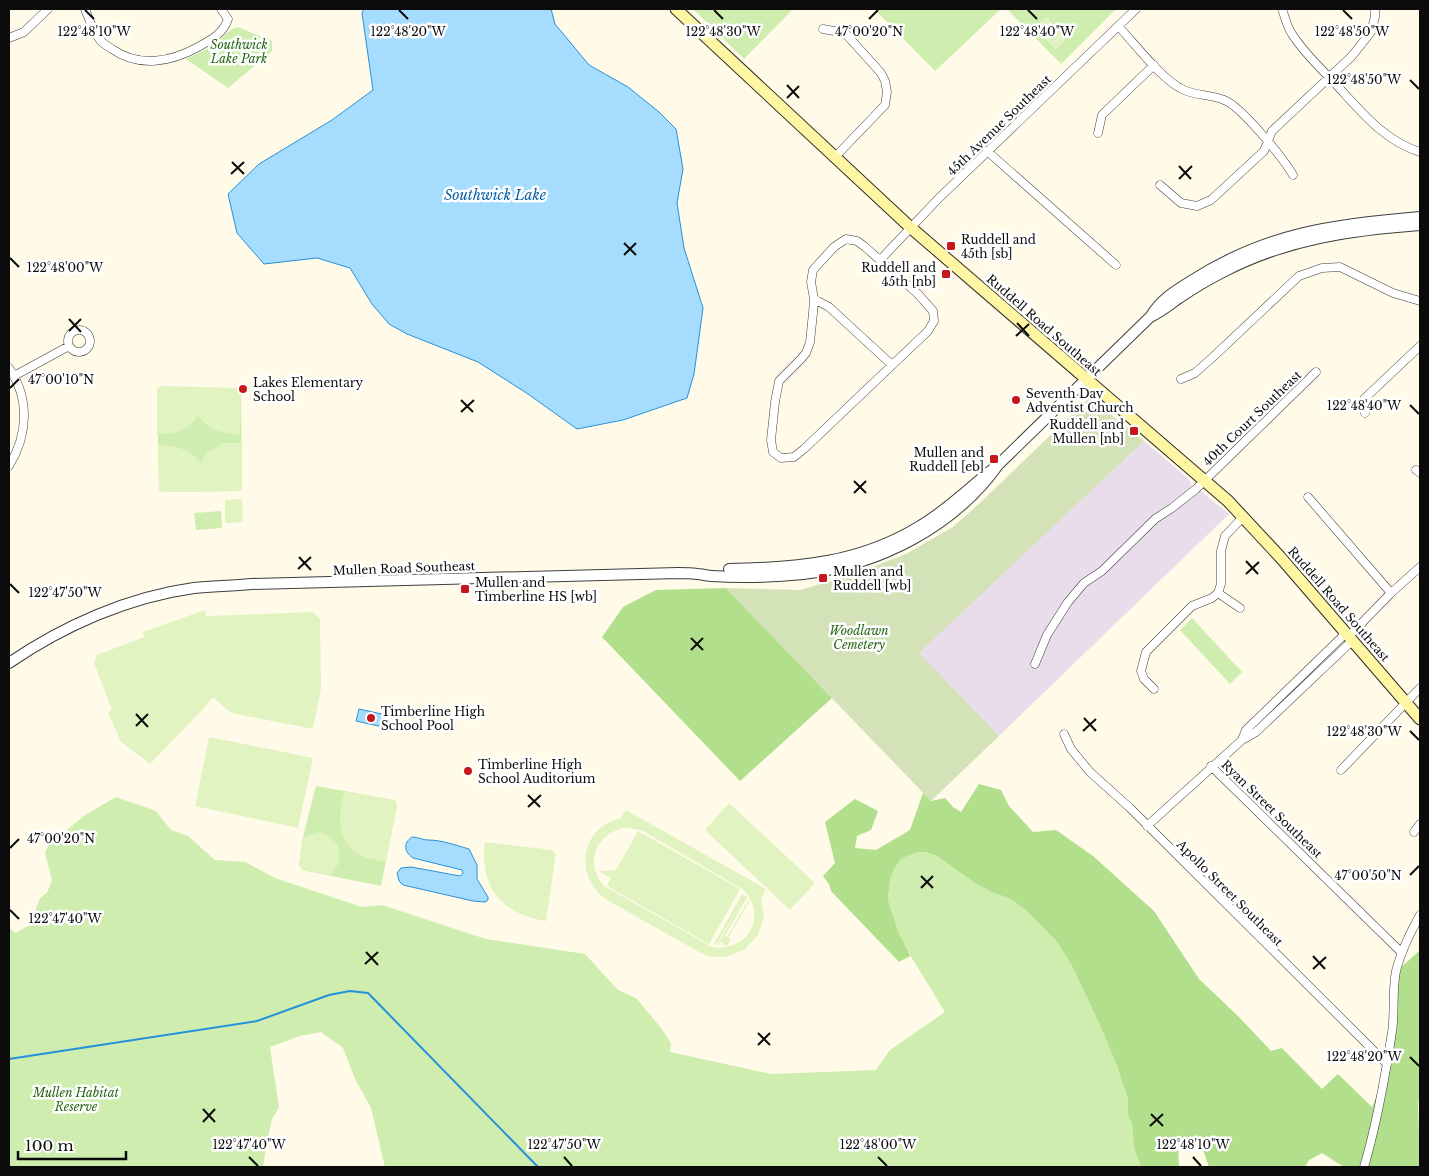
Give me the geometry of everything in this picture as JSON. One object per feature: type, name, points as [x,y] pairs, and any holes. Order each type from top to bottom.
[{"type":"main road","name":"Ruddell Road Southeast","points":[[676,9],[910,227],[1204,480],[1244,517],[1420,719]]},
{"type":"street","points":[[9,38],[24,32],[48,9]]},
{"type":"street","points":[[85,9],[101,42],[118,54],[138,61],[162,61],[184,55],[213,39],[224,28],[228,19],[221,9]]},
{"type":"street","name":"45th Avenue Southeast","points":[[880,260],[910,227],[1136,9]]},
{"type":"street","points":[[1282,9],[1291,33],[1306,53],[1377,127],[1391,139],[1420,152]]},
{"type":"street","points":[[1160,186],[1181,202],[1198,206],[1211,200],[1264,151],[1272,132],[1352,56],[1371,32],[1375,9]]},
{"type":"street","points":[[1118,26],[1168,80],[1181,89],[1196,94],[1214,96],[1227,101],[1268,142],[1286,163],[1293,175]]},
{"type":"street","points":[[823,29],[845,34],[881,73],[885,81],[885,105],[835,157]]},
{"type":"street","points":[[1098,134],[1102,115],[1154,65]]},
{"type":"street","points":[[987,152],[1116,265]]},
{"type":"street","name":"Mullen Road Southeast","points":[[9,663],[74,625],[141,599],[194,588],[251,584],[696,573],[711,570],[774,568],[823,563],[874,548],[920,526],[958,500],[980,478],[998,465],[1150,317],[1158,304],[1206,271],[1266,244],[1319,228],[1420,216]]},
{"type":"street","name":"Mullen Road Southeast","points":[[1150,317],[1162,311],[1198,285],[1225,270],[1285,246],[1340,233],[1420,225]]},
{"type":"street","points":[[852,239],[880,260],[930,306],[935,316],[932,326],[799,454],[794,457],[781,458],[775,454],[771,440],[777,387],[782,376],[801,358],[808,348],[814,299],[810,282],[813,270],[841,242],[852,239]]},
{"type":"street","points":[[1181,379],[1195,373],[1299,276],[1322,268],[1340,267],[1393,293],[1420,301]]},
{"type":"street","points":[[814,299],[835,312],[892,366]]},
{"type":"street","points":[[14,376],[69,346]]},
{"type":"street","points":[[1365,413],[1362,405],[1364,399],[1420,346]]},
{"type":"street","points":[[9,368],[18,381],[22,394],[24,422],[18,451],[9,466]]},
{"type":"street","name":"40th Court Southeast","points":[[1035,664],[1046,635],[1068,602],[1084,583],[1102,571],[1155,519],[1172,508],[1204,480],[1316,372]]},
{"type":"street","points":[[1308,497],[1391,592]]},
{"type":"street","points":[[1154,689],[1144,679],[1141,671],[1146,652],[1192,606],[1212,598],[1218,593],[1221,584],[1221,551],[1225,536],[1244,517]]},
{"type":"street","points":[[1147,826],[1242,740],[1256,732],[1391,592],[1420,566]]},
{"type":"street","points":[[1218,593],[1240,608]]},
{"type":"street","points":[[1341,770],[1420,688]]},
{"type":"street","name":"Apollo Street Southeast","points":[[1064,734],[1071,750],[1090,772],[1387,1064]]},
{"type":"street","name":"Ryan Street Southeast","points":[[1212,766],[1402,953]]},
{"type":"street","points":[[1414,832],[1420,824]]},
{"type":"street","points":[[1364,1167],[1372,1139],[1387,1064],[1393,1024],[1396,972],[1407,939],[1420,915]]},
{"type":"shaded area","points":[[1144,441],[1190,480],[1191,484],[1199,491],[1229,514],[999,736],[918,653]]},
{"type":"green space","points":[[693,9],[793,9],[744,59]]},
{"type":"green space","points":[[874,9],[1001,9],[935,71]]},
{"type":"green space","points":[[1007,9],[1116,9],[1061,64]]},
{"type":"green space","points":[[1046,17],[1066,39],[1056,50],[1035,28]]},
{"type":"green space","name":"Southwick Lake Park","points":[[238,27],[272,41],[272,51],[228,88],[186,59],[209,48],[232,29]]},
{"type":"green space","points":[[160,386],[239,388],[241,390],[240,435],[211,428],[198,415],[190,425],[180,431],[157,434],[157,389]]},
{"type":"green space","points":[[239,388],[241,390],[242,488],[239,491],[163,492],[159,490],[157,389]]},
{"type":"green space","name":"Woodlawn Cemetery","points":[[1088,399],[1093,400],[1144,441],[919,653],[999,736],[931,801],[726,588],[800,590],[854,574],[906,554],[953,527]]},
{"type":"green space","points":[[223,443],[242,443],[242,488],[239,491],[162,492],[159,490],[158,445],[187,451],[201,463],[206,454]]},
{"type":"green space","points":[[242,499],[243,522],[225,523],[225,500]]},
{"type":"green space","points":[[221,511],[222,528],[196,530],[194,513]]},
{"type":"green space","points":[[726,588],[832,698],[740,781],[602,637],[623,607],[656,590]]},
{"type":"green space","points":[[205,610],[206,616],[313,612],[320,619],[321,688],[313,729],[231,713],[213,697],[150,764],[121,742],[108,712],[112,710],[94,663],[97,655],[144,637],[143,632]]},
{"type":"green space","points":[[1192,618],[1242,672],[1230,684],[1180,630]]},
{"type":"green space","points":[[209,737],[313,758],[298,828],[195,806]]},
{"type":"green space","points":[[979,784],[1001,790],[1009,806],[1033,832],[1056,830],[1093,856],[1154,911],[1199,979],[1271,1051],[1282,1048],[1322,1089],[1338,1074],[1372,1107],[1386,1073],[1396,972],[1420,950],[1420,1089],[1418,1105],[1420,1167],[1344,1167],[1322,1153],[1309,1160],[1305,1167],[1209,1167],[1200,1141],[1178,1144],[1179,1167],[1141,1167],[1134,1148],[1132,1124],[1128,1115],[1128,1099],[1117,1066],[1071,964],[1057,942],[1027,911],[1011,899],[976,884],[937,856],[925,852],[917,852],[901,859],[894,869],[890,880],[888,900],[898,931],[910,956],[899,962],[831,891],[829,884],[823,876],[835,863],[825,822],[855,799],[878,811],[871,830],[857,836],[855,848],[876,850],[910,830],[923,793],[931,801],[945,798],[953,807],[961,812]]},
{"type":"green space","points":[[316,786],[394,800],[397,805],[381,886],[302,870],[299,865],[303,837]]},
{"type":"green space","points":[[345,791],[394,800],[397,805],[386,862],[359,855],[345,841],[340,824],[340,816]]},
{"type":"green space","name":"Mullen Habitat Reserve","points":[[116,797],[156,811],[171,830],[188,836],[215,860],[245,862],[275,878],[362,907],[382,905],[486,939],[585,954],[618,990],[636,998],[671,1043],[670,1052],[771,1074],[876,1070],[890,1050],[945,1012],[907,950],[898,931],[888,900],[890,880],[894,869],[901,859],[917,852],[925,852],[937,856],[976,884],[1011,899],[1027,911],[1057,942],[1071,964],[1117,1066],[1128,1099],[1128,1115],[1132,1124],[1134,1148],[1141,1167],[385,1167],[371,1108],[355,1079],[343,1048],[321,1032],[300,1036],[270,1047],[279,1107],[272,1119],[263,1167],[9,1167],[9,927],[15,933],[30,925],[40,898],[47,893],[52,880],[45,853],[48,846],[85,815]]},
{"type":"green space","points":[[729,803],[815,883],[790,910],[705,830]]},
{"type":"green space","points":[[626,810],[766,889],[761,899],[764,916],[758,935],[744,950],[725,957],[711,957],[607,900],[596,890],[589,879],[586,866],[586,854],[590,842],[597,831],[607,823],[621,818]],"holes":[[[629,828],[643,831],[744,890],[751,900],[754,911],[754,921],[744,939],[724,947],[712,947],[604,886],[598,878],[595,869],[594,860],[599,844],[613,832]]]},
{"type":"green space","points":[[638,831],[740,889],[709,944],[607,886],[611,878],[600,871],[616,870]]},
{"type":"green space","points":[[318,832],[332,839],[339,849],[339,862],[330,875],[302,870],[299,865],[303,837]]},
{"type":"green space","points":[[485,842],[552,850],[556,854],[546,921],[517,912],[497,896],[490,885],[486,873],[484,858]]},
{"type":"green space","points":[[742,894],[747,897],[725,936],[727,937],[750,900],[728,938],[731,939],[727,946],[721,942],[717,946],[741,903],[716,945],[714,944]]},
{"type":"water","name":"Southwick Lake","points":[[364,9],[551,9],[555,24],[589,65],[628,87],[659,112],[676,129],[683,169],[677,203],[684,248],[703,308],[694,374],[687,398],[623,420],[577,429],[528,394],[478,362],[407,334],[389,324],[372,304],[350,268],[317,258],[264,264],[237,233],[228,194],[259,164],[332,120],[373,90],[362,13]]},
{"type":"water","name":"Timberline High School Pool","points":[[359,709],[386,715],[383,727],[356,721]]},
{"type":"water","points":[[412,837],[469,849],[477,865],[477,879],[488,900],[485,902],[473,901],[403,885],[399,881],[397,873],[401,868],[411,867],[460,876],[463,873],[462,870],[413,858],[406,850],[407,842]]},
{"type":"waterway","points":[[9,1059],[257,1021],[329,995],[350,991],[368,993],[538,1167]]},
{"type":"place","name":"Ruddell and 45th [sb]","points":[[951,246]]},
{"type":"place","name":"Ruddell and 45th [nb]","points":[[946,274]]},
{"type":"place","name":"Lakes Elementary School","points":[[243,389]]},
{"type":"place","name":"Seventh Day Adventist Church","points":[[1016,400]]},
{"type":"place","name":"Ruddell and Mullen [nb]","points":[[1134,431]]},
{"type":"place","name":"Mullen and Ruddell [eb]","points":[[994,459]]},
{"type":"place","name":"Mullen and Ruddell [wb]","points":[[823,578]]},
{"type":"place","name":"Mullen and Timberline HS [wb]","points":[[465,589]]},
{"type":"place","name":"Timberline High School Pool","points":[[371,718]]},
{"type":"place","name":"Timberline High School Auditorium","points":[[468,771]]}]
